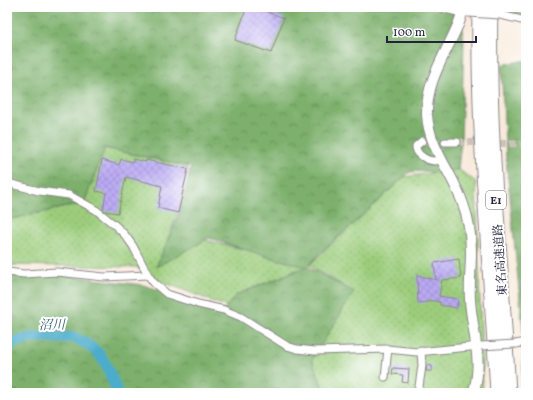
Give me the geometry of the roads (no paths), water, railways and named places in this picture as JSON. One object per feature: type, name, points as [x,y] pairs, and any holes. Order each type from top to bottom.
[{"type":"highway","name":"東名高速道路","points":[[468,10],[479,69],[484,193],[497,393]]},
{"type":"highway","name":"東名高速道路","points":[[496,11],[490,69],[492,137],[509,393]]},
{"type":"street","points":[[443,7],[496,11],[526,21]]},
{"type":"street","points":[[468,10],[436,72],[428,93],[427,105],[431,136],[462,202],[469,226],[471,251],[470,300],[479,346],[477,378],[473,393]]},
{"type":"street","points":[[422,141],[416,146],[415,149],[419,154],[433,161],[442,159]]},
{"type":"street","points":[[445,142],[457,142]]},
{"type":"street","points":[[7,184],[39,191],[69,195],[96,210],[125,235],[133,246],[148,275],[154,283],[167,294],[198,304],[224,310],[241,317],[287,346],[297,349],[316,351],[388,349],[417,352],[526,342]]},
{"type":"street","points":[[7,272],[24,274],[57,272],[104,277],[148,275]]},
{"type":"street","points":[[385,377],[388,349]]},
{"type":"street","points":[[418,393],[422,366],[421,351]]},
{"type":"waterway","name":"沼川","points":[[7,346],[22,340],[38,337],[76,338],[99,354],[118,393]]},
{"type":"tunnel","points":[[422,141],[445,142]]},
{"type":"tunnel","points":[[457,142],[521,144]]}]
